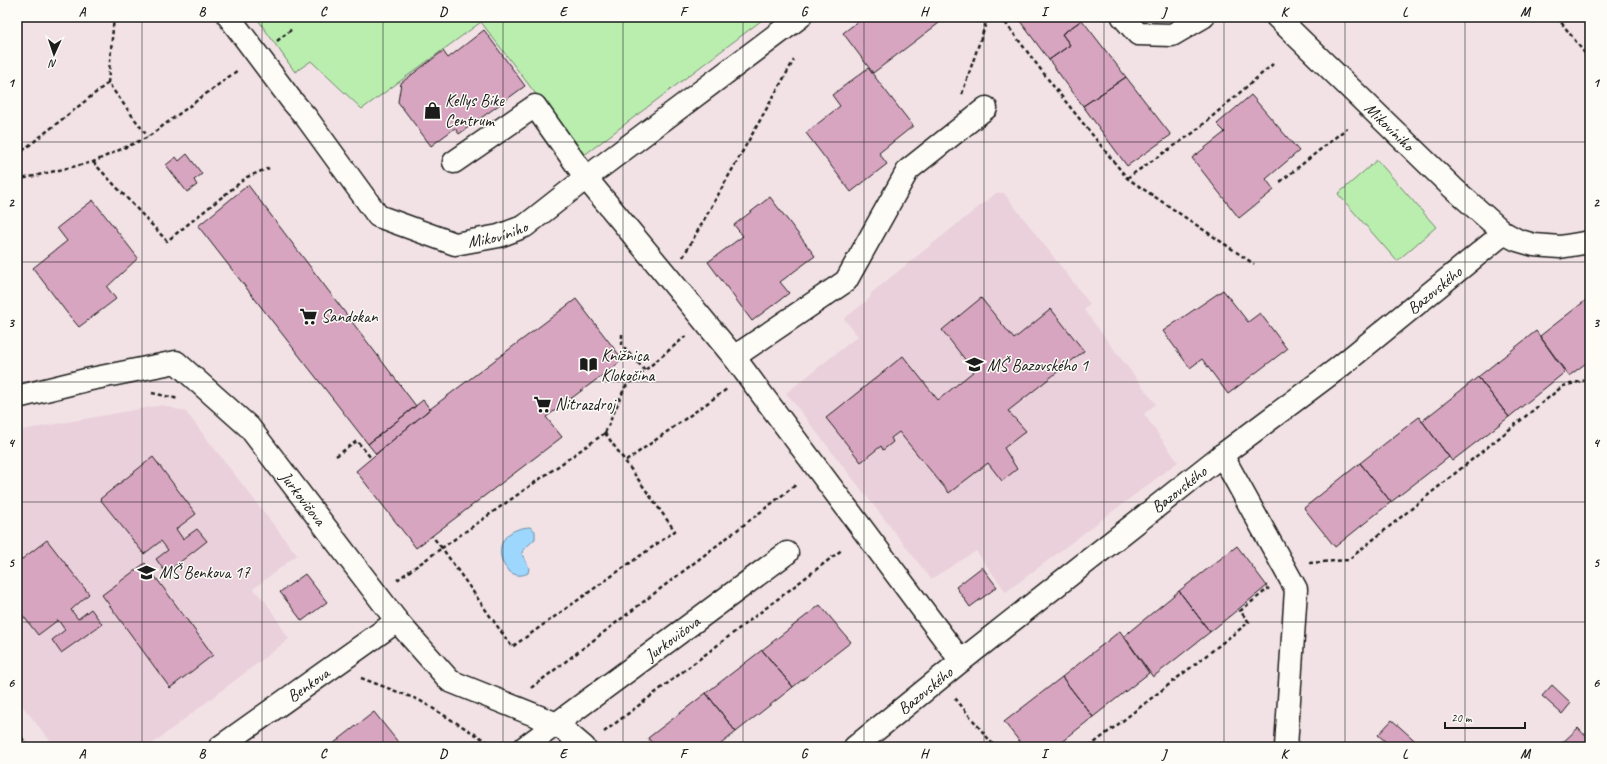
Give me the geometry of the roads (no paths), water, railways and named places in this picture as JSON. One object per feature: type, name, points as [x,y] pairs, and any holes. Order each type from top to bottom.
[{"type":"street","name":"Mikovíniho","points":[[229,17],[292,101],[306,117],[378,216],[455,244],[499,236],[525,226],[586,178],[800,17]]},
{"type":"street","points":[[1123,17],[1138,34],[1172,35],[1203,17]]},
{"type":"street","name":"Mikovíniho","points":[[1277,17],[1453,188],[1504,233],[1517,240],[1534,245],[1560,247],[1590,242]]},
{"type":"street","points":[[454,162],[535,106],[586,178],[734,356],[961,660]]},
{"type":"street","points":[[734,356],[846,281],[908,170],[986,108]]},
{"type":"street","name":"Bazovského","points":[[855,747],[961,660],[1222,455],[1337,369],[1504,233]]},
{"type":"street","name":"Jurkovičova","points":[[17,397],[86,380],[176,362],[250,427],[397,621],[450,681],[557,724],[592,741]]},
{"type":"street","points":[[1222,455],[1296,589],[1286,747]]},
{"type":"street","name":"Jurkovičova","points":[[525,747],[788,553]]},
{"type":"street","name":"Benkova","points":[[220,747],[397,621]]},
{"type":"water","points":[[530,527],[535,531],[535,539],[523,550],[522,554],[529,568],[528,573],[519,575],[510,572],[504,565],[501,556],[501,547],[505,537],[515,530]]},
{"type":"place","name":"Kellys Bike Centrum","points":[[432,110]]},
{"type":"place","name":"Sandokan","points":[[308,316]]},
{"type":"place","name":"Knižnica Klokočina","points":[[588,365]]},
{"type":"place","name":"MŠ Bazovského 1","points":[[974,365]]},
{"type":"place","name":"Nitrazdroj","points":[[542,404]]},
{"type":"place","name":"MŠ Benkova 17","points":[[146,572]]}]
